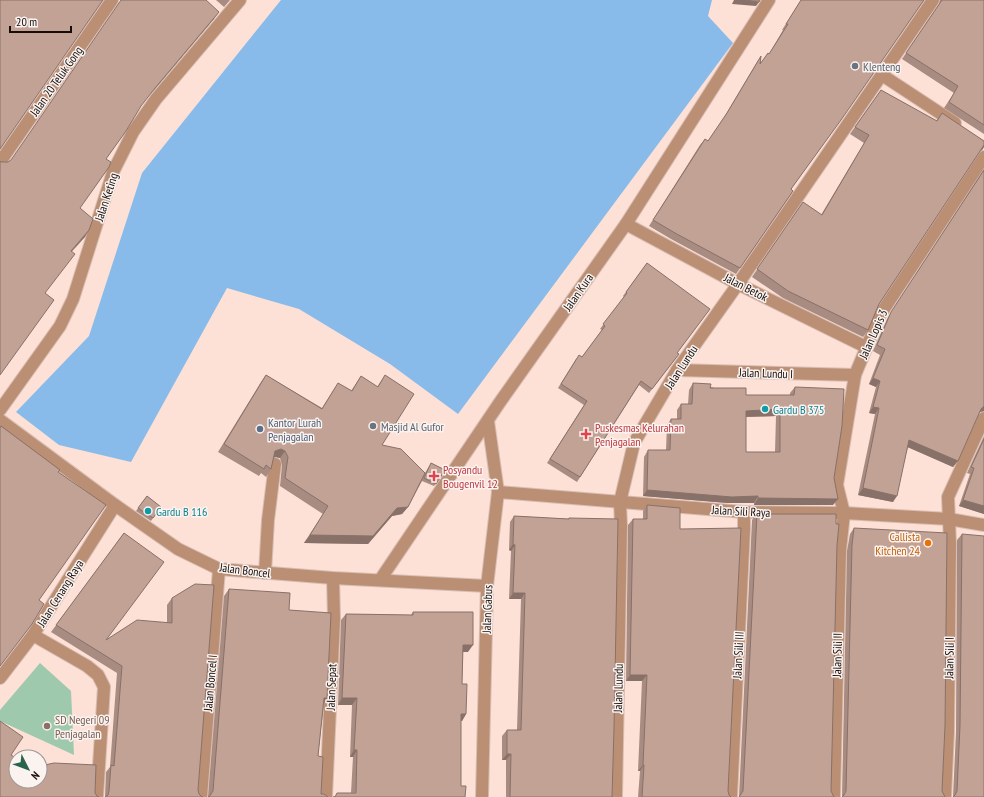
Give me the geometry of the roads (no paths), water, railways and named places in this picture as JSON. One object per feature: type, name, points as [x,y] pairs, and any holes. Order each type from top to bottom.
[{"type":"street","name":"Jalan 20 Teluk Gong","points":[[0,162],[112,0]]},
{"type":"street","name":"Jalan Keting","points":[[0,410],[60,326],[73,299],[113,172],[133,132],[156,99],[240,0]]},
{"type":"street","name":"Jalan Kura","points":[[380,580],[626,224],[769,0]]},
{"type":"street","name":"Jalan Lundu","points":[[616,797],[621,534],[620,502],[634,443],[677,370],[738,284],[933,0]]},
{"type":"street","points":[[215,9],[226,18]]},
{"type":"street","points":[[882,75],[965,130]]},
{"type":"street","name":"Jalan Lopis 3","points":[[844,513],[837,485],[855,375],[866,347],[880,315],[984,157]]},
{"type":"street","name":"Jalan Betok","points":[[626,224],[738,284],[866,347]]},
{"type":"street","name":"Jalan Lundu I","points":[[677,370],[855,375]]},
{"type":"street","name":"Jalan Sili I","points":[[945,797],[948,724],[950,542],[948,497],[984,418]]},
{"type":"street","name":"Jalan Boncel","points":[[0,420],[115,505],[178,549],[219,569],[333,578],[487,586]]},
{"type":"street","name":"Jalan Gabus","points":[[482,797],[487,586],[498,492],[488,422]]},
{"type":"street","points":[[265,573],[268,520],[275,464]]},
{"type":"street","name":"Jalan Sili Raya","points":[[498,492],[744,512],[844,513],[949,519],[984,525]]},
{"type":"street","name":"Jalan Cenang Raya","points":[[0,678],[33,635],[115,505]]},
{"type":"street","name":"Jalan Sili III","points":[[731,797],[744,512]]},
{"type":"street","name":"Jalan Sili II","points":[[834,797],[840,551],[844,513]]},
{"type":"street","name":"Jalan Boncel I","points":[[200,797],[219,569]]},
{"type":"street","name":"Jalan Sepat","points":[[326,797],[334,619],[333,578]]},
{"type":"street","points":[[33,635],[88,666],[98,675],[104,687],[97,797]]},
{"type":"water","points":[[281,0],[712,0],[708,16],[733,43],[458,414],[390,364],[299,309],[227,288],[131,462],[59,445],[16,412],[89,336],[142,173]]},
{"type":"place","name":"Klenteng","points":[[855,66]]},
{"type":"place","name":"Gardu B 375","points":[[765,409]]},
{"type":"place","name":"Masjid Al Gufor","points":[[373,426]]},
{"type":"place","name":"Kantor Lurah Penjagalan","points":[[260,429]]},
{"type":"place","name":"Puskesmas Kelurahan Penjagalan","points":[[586,434]]},
{"type":"place","name":"Posyandu Bougenvil 12","points":[[434,476]]},
{"type":"place","name":"Gardu B 116","points":[[148,511]]},
{"type":"place","name":"Callista Kitchen 24","points":[[928,543]]},
{"type":"place","name":"SD Negeri 09 Penjagalan","points":[[47,726]]}]
